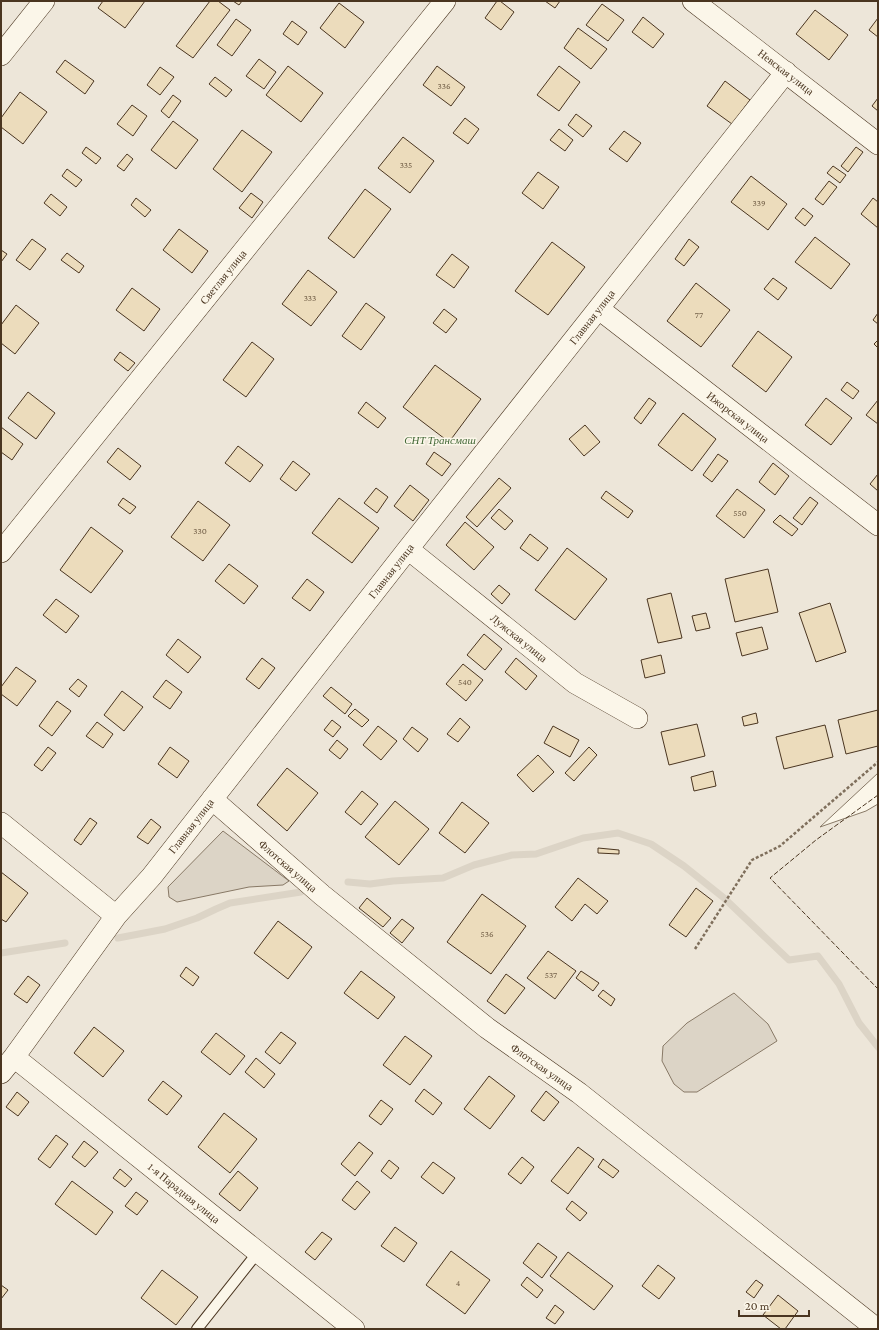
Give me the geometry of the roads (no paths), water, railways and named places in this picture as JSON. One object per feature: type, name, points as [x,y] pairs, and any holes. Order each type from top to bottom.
[{"type":"street","points":[[1,55],[44,1]]},
{"type":"street","name":"Светлая улица","points":[[1,552],[445,1]]},
{"type":"street","name":"Невская улица","points":[[693,1],[878,144]]},
{"type":"street","name":"Главная улица","points":[[1,1073],[116,916],[152,876],[408,549],[786,72]]},
{"type":"street","name":"Ижорская улица","points":[[599,309],[878,525]]},
{"type":"street","name":"Лужская улица","points":[[408,549],[575,683],[636,718]]},
{"type":"street","name":"Флотская улица","points":[[212,799],[322,895],[488,1028],[579,1093],[877,1329]]},
{"type":"street","points":[[1,823],[116,916]]},
{"type":"street","name":"1-я Парадная улица","points":[[14,1057],[354,1329]]},
{"type":"lane","points":[[197,1329],[258,1252]]},
{"type":"waterway","points":[[348,882],[370,884],[443,878],[474,865],[512,855],[536,854],[583,838],[618,833],[651,844],[684,866],[724,898],[789,960],[818,956],[839,984],[859,1023],[878,1047]]},
{"type":"waterway","points":[[118,938],[165,929],[197,918],[230,903],[301,892]]},
{"type":"waterway","points":[[1,953],[65,943]]},
{"type":"park label","name":"СНТ Трансмаш","points":[[440,440]]}]
